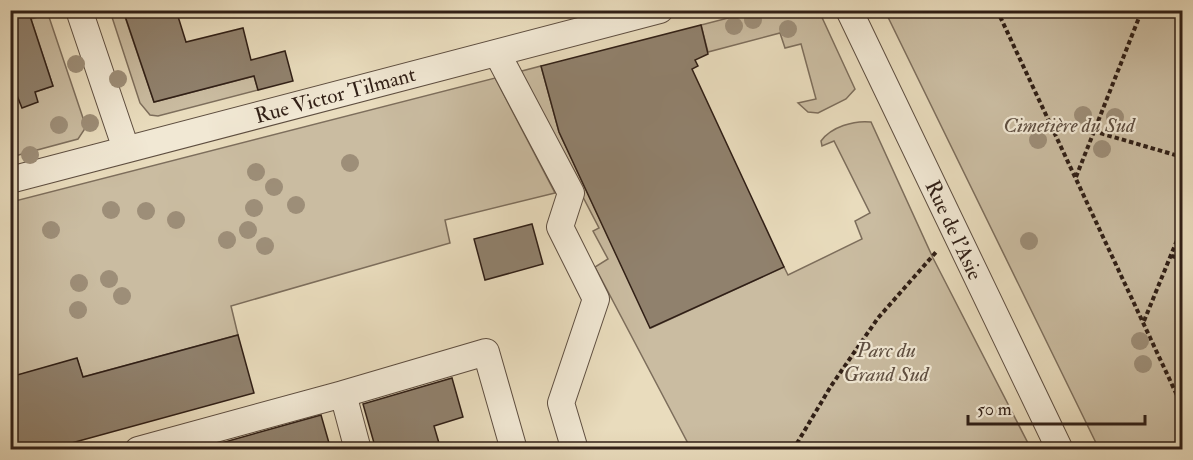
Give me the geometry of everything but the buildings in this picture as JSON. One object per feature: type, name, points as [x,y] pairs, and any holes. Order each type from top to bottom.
[{"type":"street","points":[[79,10],[126,149]]},
{"type":"street","name":"Rue Victor Tilmant","points":[[10,180],[660,10]]},
{"type":"street","name":"Rue de l'Asie","points":[[849,10],[1060,450]]},
{"type":"street","points":[[497,53],[571,193],[560,227],[596,299],[561,403],[575,450]]},
{"type":"street","points":[[138,450],[486,352],[514,450]]},
{"type":"street","points":[[343,394],[358,450]]},
{"type":"path","points":[[997,10],[1182,406]]},
{"type":"path","points":[[1076,178],[1142,10]]},
{"type":"path","points":[[1093,131],[1182,157]]},
{"type":"path","points":[[1144,321],[1182,228]]},
{"type":"path","points":[[793,450],[831,386],[878,318],[933,258],[941,244],[958,240]]},
{"type":"path","points":[[1172,256],[1182,259]]},
{"type":"green space","points":[[110,11],[123,11],[154,102],[254,76],[258,90],[158,116],[150,115],[140,103]]},
{"type":"green space","points":[[755,11],[819,11],[855,89],[846,99],[818,113],[808,112],[798,103],[816,99],[801,44],[785,48],[780,33],[708,52],[701,25]]},
{"type":"green space","name":"Cimetière du Sud","points":[[885,11],[1182,11],[1182,449],[1099,449]]},
{"type":"green space","points":[[48,14],[86,127],[78,139],[11,157],[10,78],[18,98],[53,86],[31,19]]},
{"type":"green space","name":"Parc du Grand Sud","points":[[541,66],[559,132],[651,328],[784,267],[788,275],[862,239],[855,221],[870,213],[834,141],[822,146],[821,141],[825,136],[843,126],[857,122],[871,122],[933,258],[1031,449],[691,449],[595,267],[608,259],[593,231],[599,228],[518,72]]},
{"type":"green space","points":[[495,78],[555,193],[445,220],[450,243],[231,306],[238,335],[83,377],[77,359],[11,377],[11,202]]}]
